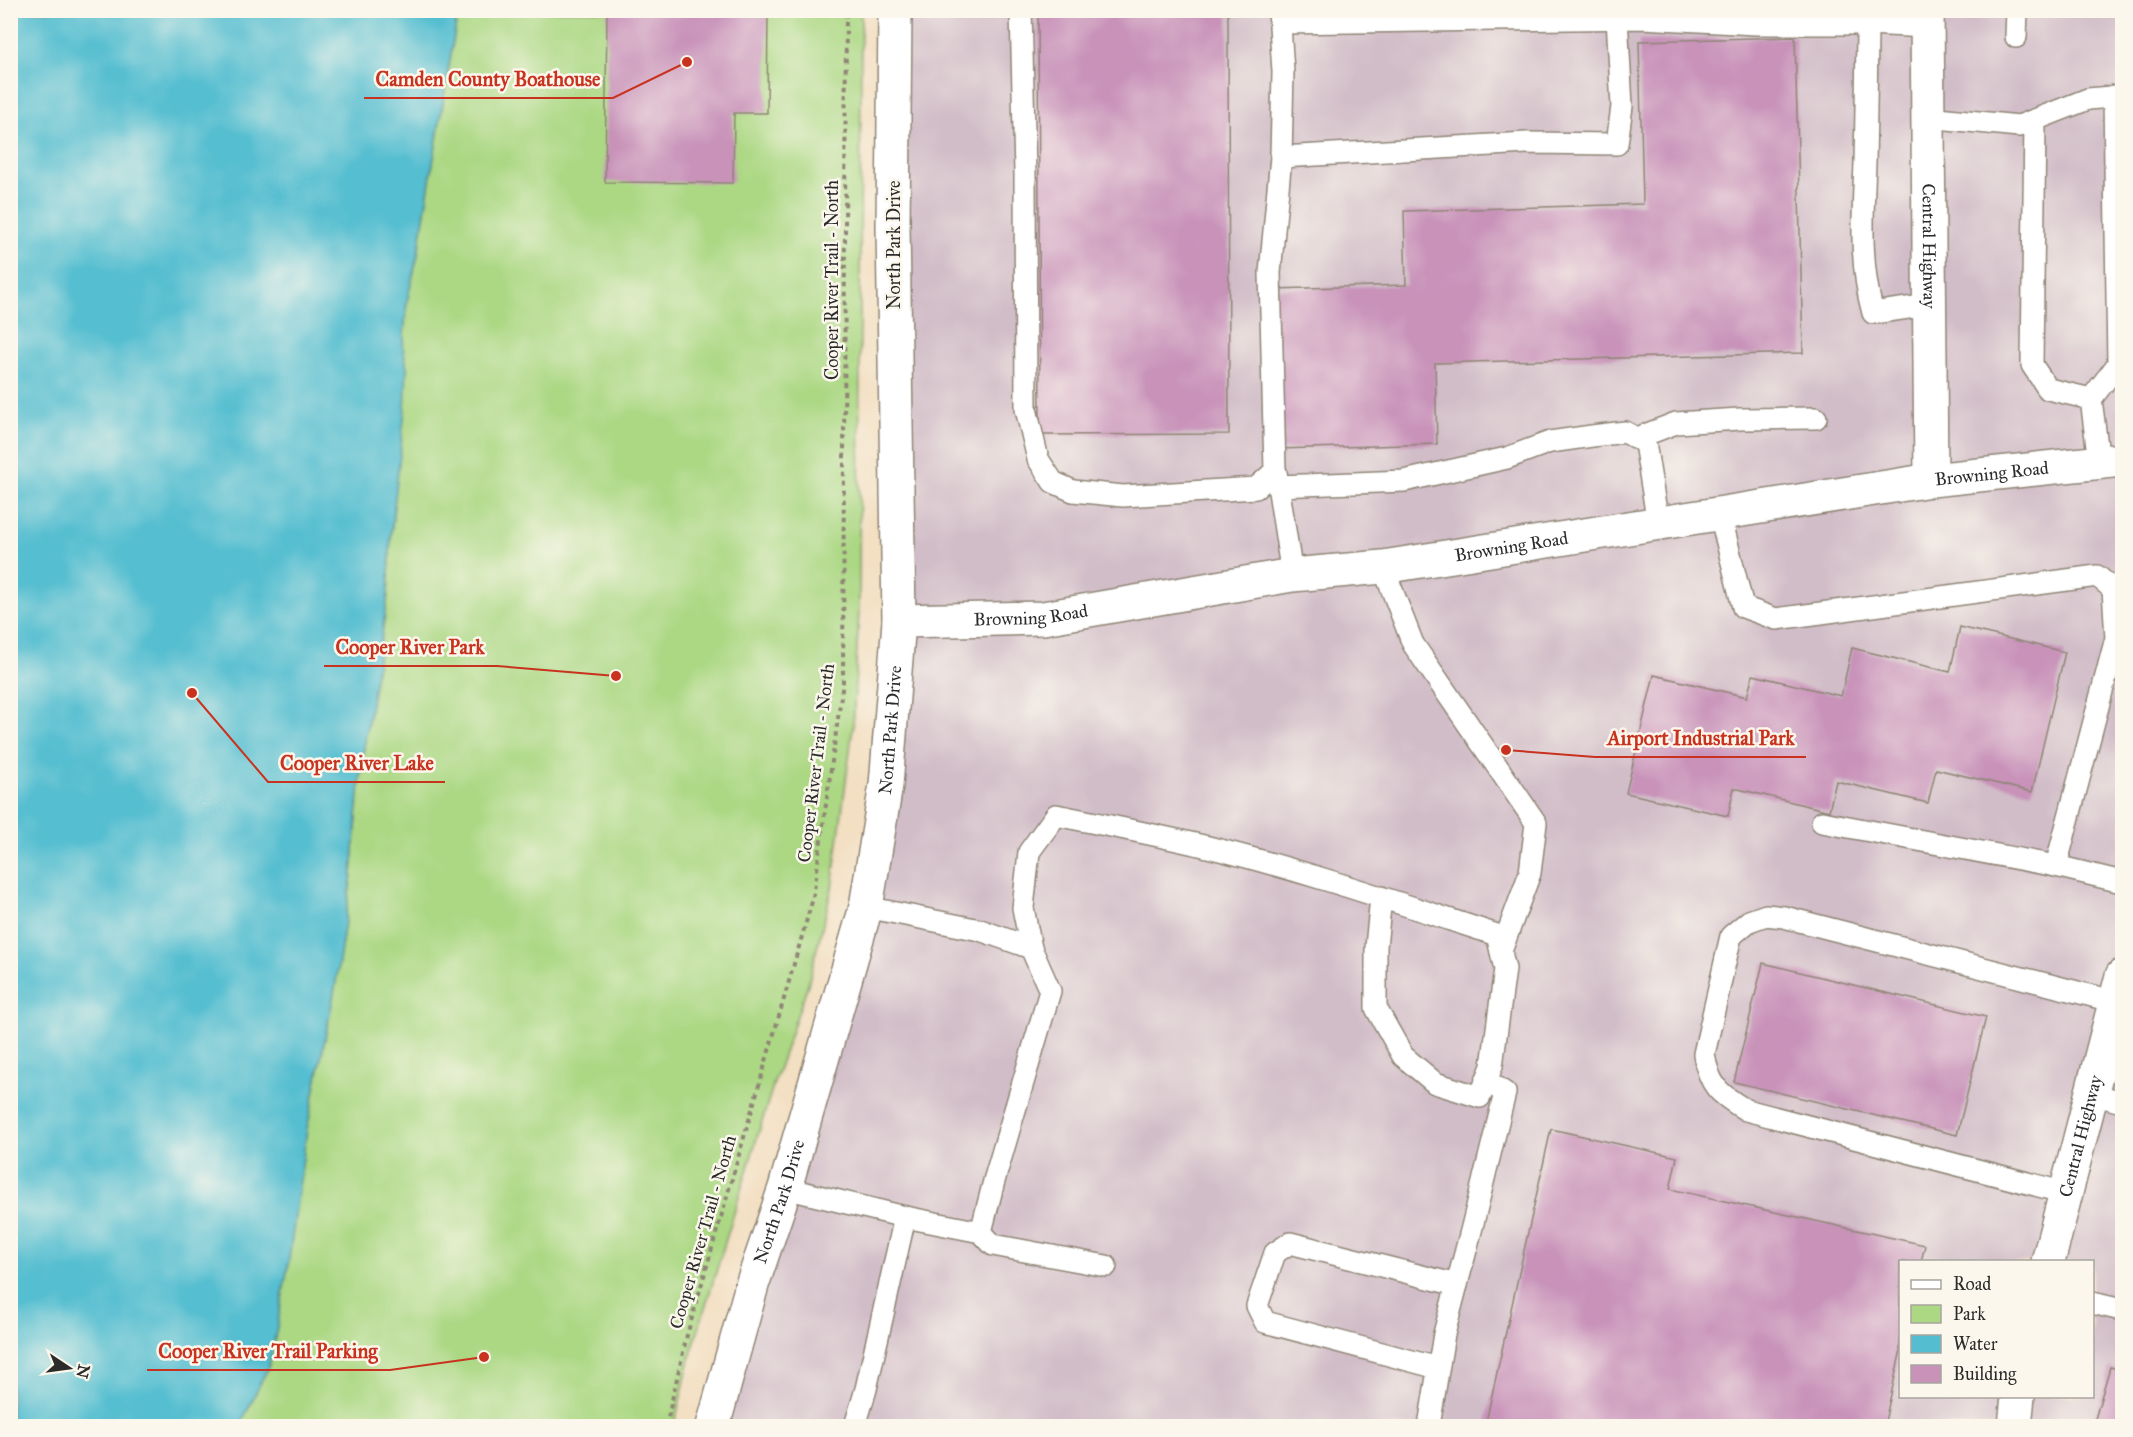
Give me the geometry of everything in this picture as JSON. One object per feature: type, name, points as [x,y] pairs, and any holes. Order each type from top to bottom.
[{"type":"street","name":"North Park Drive","points":[[713,1426],[752,1286],[785,1188],[866,907],[886,785],[899,621],[893,226],[895,10]]},
{"type":"street","name":"Central Highway","points":[[1927,19],[1931,480]]},
{"type":"street","name":"Browning Road","points":[[899,621],[1043,618],[1292,575],[1383,567],[1931,480],[2111,461]]},
{"type":"street","name":"Central Highway","points":[[2049,1260],[2066,1193],[2107,1098],[2119,989]]},
{"type":"street","points":[[2015,1426],[2018,1398]]},
{"type":"lane","points":[[1021,10],[1025,173],[1026,409],[1038,459],[1053,482],[1073,491],[1123,496],[1256,488],[1277,479],[1404,481],[1507,458],[1550,442],[1625,432],[1645,443],[1658,524]]},
{"type":"lane","points":[[2016,37],[2017,10]]},
{"type":"lane","points":[[1292,575],[1277,479],[1270,273],[1281,157],[1282,72],[1279,17],[1617,18],[1756,24],[1867,17],[1927,19]]},
{"type":"lane","points":[[1867,17],[1862,256],[1869,298],[1874,313],[1929,304]]},
{"type":"lane","points":[[1281,157],[1527,143],[1617,144],[1622,106],[1617,18]]},
{"type":"lane","points":[[1927,117],[2019,126],[2088,99],[2118,96],[2118,364],[2091,399]]},
{"type":"lane","points":[[2035,120],[2032,365],[2048,389],[2091,399]]},
{"type":"lane","points":[[2091,399],[2111,461]]},
{"type":"lane","points":[[1637,438],[1676,423],[1816,418]]},
{"type":"lane","points":[[1720,514],[1743,607],[1776,619],[2097,576],[2113,589],[2116,638],[2056,866]]},
{"type":"lane","points":[[1383,567],[1413,644],[1536,823],[1530,873],[1501,951]]},
{"type":"lane","points":[[981,1232],[1050,991],[1031,948],[1023,908],[1029,852],[1056,814],[1209,848],[1381,897],[1497,935],[1505,969],[1492,1066],[1480,1097],[1435,1083],[1403,1056],[1376,1008],[1376,947],[1381,897]]},
{"type":"lane","points":[[1822,822],[2056,866],[2122,882]]},
{"type":"lane","points":[[866,907],[980,930],[1031,948]]},
{"type":"lane","points":[[2066,1193],[1746,1110],[1722,1095],[1707,1072],[1704,1054],[1731,936],[1749,921],[1766,915],[1784,917],[2119,989]]},
{"type":"lane","points":[[1429,1426],[1443,1334],[1505,1093],[1486,1080]]},
{"type":"lane","points":[[785,1188],[905,1217],[981,1232],[993,1245],[1106,1266]]},
{"type":"lane","points":[[855,1426],[866,1389],[905,1217]]},
{"type":"lane","points":[[1438,1368],[1265,1322],[1257,1306],[1275,1253],[1290,1244],[1457,1285]]},
{"type":"lane","points":[[2094,1304],[2122,1311]]},
{"type":"path","name":"Cooper River Trail - North","points":[[666,1426],[687,1335],[813,898],[843,682],[846,10]]},
{"type":"shaded area","points":[[895,11],[2122,11],[2122,1426],[713,1426],[886,785]]},
{"type":"green space","points":[[458,11],[861,11],[859,610],[853,727],[832,888],[808,984],[775,1079],[691,1354],[674,1426],[240,1426],[269,1365],[274,1343],[288,1266],[307,1129],[335,988],[352,874],[362,760],[388,595],[391,534],[407,368],[403,347],[407,301],[418,254]]},
{"type":"water","points":[[10,11],[458,11],[418,254],[407,301],[403,347],[407,368],[405,410],[391,534],[388,595],[362,760],[352,874],[335,988],[307,1129],[288,1266],[274,1343],[269,1365],[240,1426],[11,1426]]},
{"type":"building","points":[[607,10],[768,10],[767,113],[734,113],[733,183],[605,182]]},
{"type":"building","points":[[1038,10],[1228,10],[1229,434],[1040,435]]},
{"type":"building","points":[[1795,37],[1803,353],[1435,363],[1437,444],[1278,449],[1274,289],[1406,285],[1404,211],[1643,204],[1639,41]]},
{"type":"building","points":[[1960,627],[2065,652],[2032,792],[1936,769],[1928,803],[1836,781],[1829,811],[1734,788],[1728,816],[1626,793],[1654,675],[1747,697],[1753,675],[1841,696],[1852,648],[1950,672]]},
{"type":"building","points":[[1763,963],[1986,1017],[1957,1135],[1734,1082]]},
{"type":"building","points":[[1551,1129],[1677,1157],[1670,1189],[1925,1245],[1921,1260],[1899,1260],[1899,1358],[1884,1426],[1504,1426],[1486,1422]]},
{"type":"building","points":[[2110,1367],[2122,1370],[2122,1426],[2093,1426]]},
{"type":"place","name":"Camden County Boathouse","points":[[687,62]]},
{"type":"place","name":"Cooper River Park","points":[[616,676]]},
{"type":"place","name":"Cooper River Lake","points":[[192,693]]},
{"type":"place","name":"Airport Industrial Park","points":[[1506,750]]},
{"type":"place","name":"Cooper River Trail Parking","points":[[484,1357]]}]
